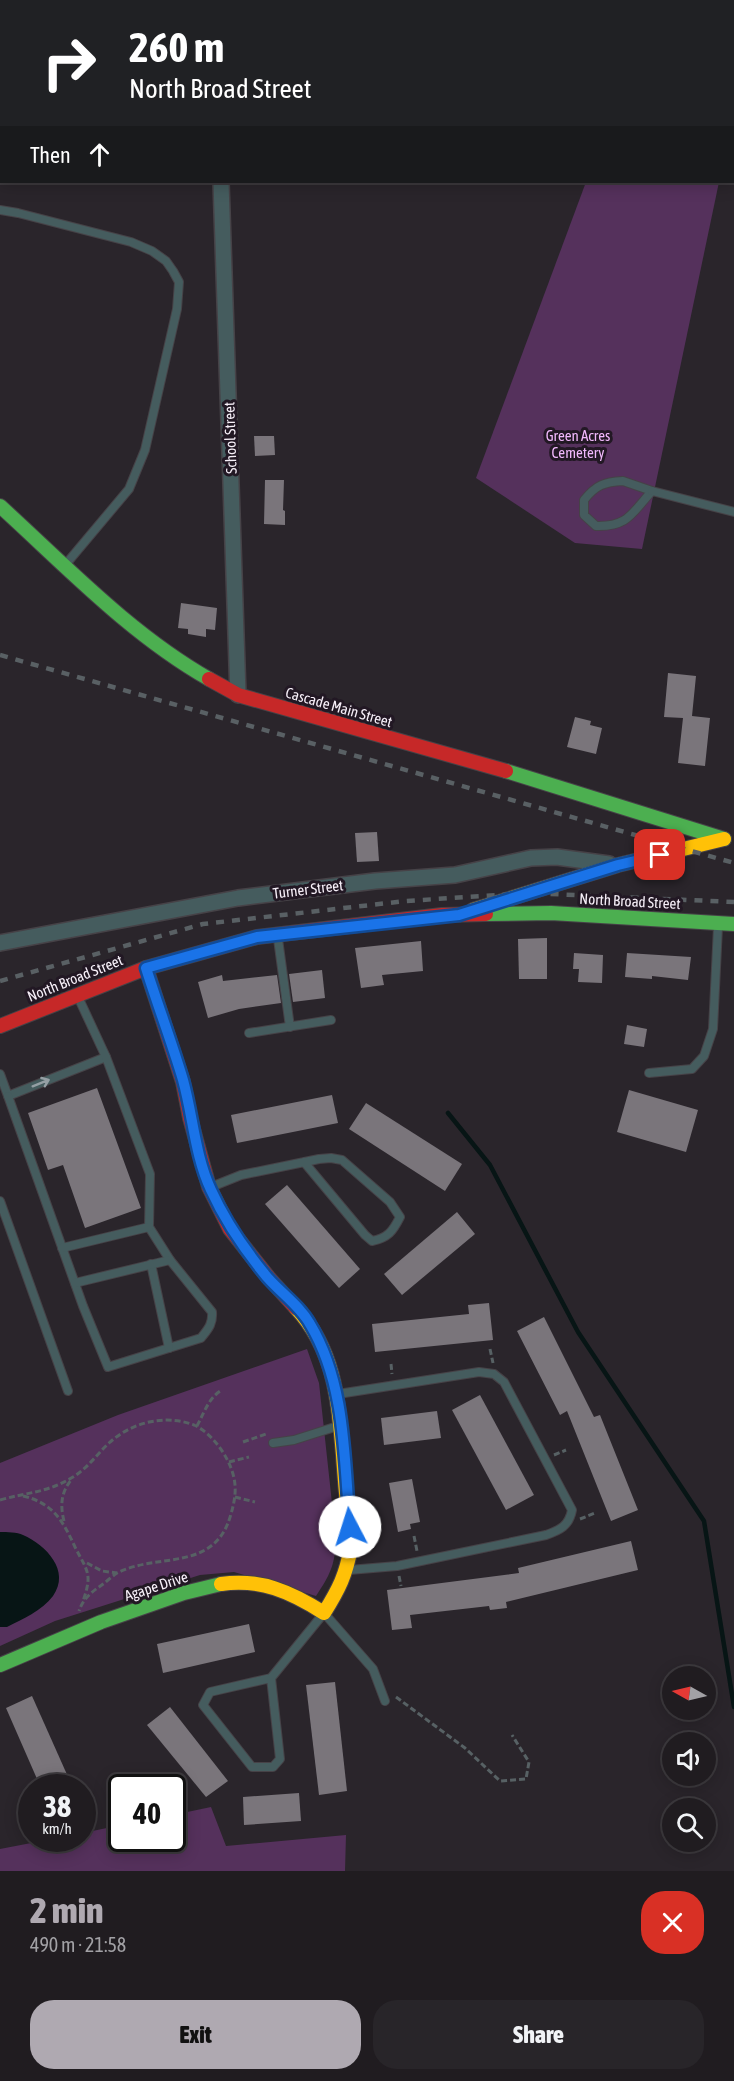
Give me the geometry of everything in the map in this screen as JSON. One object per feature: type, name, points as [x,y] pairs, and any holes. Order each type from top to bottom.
[{"type":"street","name":"School Street","points":[[221,183],[238,695]]},
{"type":"street","name":"Cascade Main Street","points":[[0,506],[120,615],[176,660],[238,695],[729,837]]},
{"type":"street","points":[[459,915],[618,865],[729,837]]},
{"type":"street","name":"Turner Street","points":[[0,943],[238,898],[375,881],[455,875],[531,858],[557,857],[618,865]]},
{"type":"street","name":"North Broad Street","points":[[0,1026],[146,968],[257,937],[278,934],[459,915],[551,913],[734,924]]},
{"type":"street","points":[[146,968],[183,1082],[190,1118],[209,1187],[230,1229],[268,1277],[309,1322],[327,1359],[337,1394],[351,1547],[347,1570],[334,1600],[324,1613]]},
{"type":"street","name":"Agape Drive","points":[[0,1665],[65,1635],[144,1606],[208,1586],[249,1582],[271,1586],[298,1597],[324,1613]]},
{"type":"lane","points":[[0,210],[131,242],[152,251],[166,261],[179,282],[177,309],[145,450],[129,489],[65,565]]},
{"type":"lane","points":[[652,491],[625,520],[613,526],[596,526],[584,515],[584,500],[591,491],[606,482],[623,481],[652,491],[734,512]]},
{"type":"lane","points":[[649,1073],[692,1069],[704,1056],[713,1029],[718,923]]},
{"type":"lane","points":[[278,934],[290,1027]]},
{"type":"lane","points":[[0,1074],[62,1248],[108,1367],[201,1338],[210,1328],[213,1320],[212,1312],[170,1260],[149,1227],[150,1173],[106,1057],[77,995]]},
{"type":"lane","points":[[249,1033],[331,1020]]},
{"type":"lane","points":[[8,1096],[106,1057]]},
{"type":"lane","points":[[209,1187],[242,1175],[304,1162],[320,1159],[342,1160],[390,1202],[400,1217],[393,1232],[382,1239],[372,1241],[304,1162]]},
{"type":"lane","points":[[0,1201],[68,1391]]},
{"type":"lane","points":[[62,1248],[149,1227]]},
{"type":"lane","points":[[75,1283],[170,1260]]},
{"type":"lane","points":[[151,1264],[169,1348]]},
{"type":"lane","points":[[337,1394],[479,1372],[494,1374],[504,1382],[572,1510],[570,1519],[562,1529],[546,1535],[397,1566],[347,1570]]},
{"type":"lane","points":[[273,1443],[294,1440],[341,1425]]},
{"type":"lane","points":[[271,1678],[280,1759],[273,1767],[252,1767],[203,1705],[210,1692],[271,1678],[324,1613],[373,1669],[385,1701]]},
{"type":"path","points":[[197,1426],[216,1393],[222,1390]]},
{"type":"path","points":[[0,1500],[49,1490],[87,1467],[109,1443],[136,1425],[173,1420],[197,1426],[209,1437],[229,1462],[235,1482],[235,1497],[230,1518],[222,1535],[211,1546],[195,1556],[117,1573],[102,1571],[85,1562],[64,1523],[61,1499],[72,1478]]},
{"type":"path","points":[[243,1442],[270,1432]]},
{"type":"path","points":[[229,1462],[249,1457]]},
{"type":"path","points":[[18,1495],[41,1502],[64,1523]]},
{"type":"path","points":[[235,1497],[255,1502]]},
{"type":"path","points":[[79,1616],[88,1584],[85,1562]]},
{"type":"path","points":[[82,1602],[117,1573]]},
{"type":"path","points":[[378,1683],[465,1748],[500,1781],[526,1779],[529,1762],[512,1735]]},
{"type":"green space","name":"Green Acres Cemetery","points":[[586,183],[719,183],[642,549],[575,543],[476,478]]},
{"type":"green space","points":[[307,1349],[319,1383],[336,1540],[331,1570],[316,1596],[234,1572],[200,1575],[55,1621],[0,1646],[0,1463],[118,1415]]},
{"type":"green space","points":[[211,1807],[226,1846],[346,1835],[345,1871],[0,1871],[0,1849],[18,1846],[18,1852],[96,1852],[96,1830],[108,1828],[108,1852],[186,1852],[186,1812]]},
{"type":"shaded area","points":[[0,1532],[21,1534],[40,1545],[53,1560],[59,1577],[58,1587],[43,1606],[7,1627],[0,1627]]},
{"type":"building","points":[[254,436],[274,436],[275,455],[255,456]]},
{"type":"building","points":[[265,480],[284,480],[285,525],[264,524]]},
{"type":"building","points":[[181,603],[217,608],[215,630],[206,629],[206,637],[188,634],[188,629],[178,628]]},
{"type":"building","points":[[668,673],[696,676],[692,716],[710,718],[705,766],[678,763],[683,718],[664,717]]},
{"type":"building","points":[[575,717],[591,721],[590,725],[602,728],[596,754],[567,747]]},
{"type":"building","points":[[377,832],[379,861],[357,862],[355,833]]},
{"type":"building","points":[[547,938],[547,979],[519,979],[518,939]]},
{"type":"building","points":[[421,941],[423,971],[382,975],[384,985],[361,988],[355,948]]},
{"type":"building","points":[[574,953],[603,955],[602,983],[578,982],[579,969],[573,969]]},
{"type":"building","points":[[627,953],[691,957],[688,980],[652,976],[652,979],[625,977]]},
{"type":"building","points":[[322,970],[325,998],[293,1002],[289,974]]},
{"type":"building","points":[[222,975],[223,981],[277,975],[281,1003],[239,1009],[208,1018],[198,982]]},
{"type":"building","points":[[627,1025],[647,1029],[644,1047],[624,1044]]},
{"type":"building","points":[[97,1088],[141,1208],[85,1228],[63,1165],[48,1170],[28,1113]]},
{"type":"building","points":[[629,1090],[698,1110],[686,1152],[617,1132]]},
{"type":"building","points":[[332,1095],[338,1123],[237,1143],[231,1115]]},
{"type":"building","points":[[366,1103],[462,1164],[445,1191],[349,1129]]},
{"type":"building","points":[[287,1185],[360,1269],[339,1288],[265,1204]]},
{"type":"building","points":[[457,1212],[475,1234],[402,1295],[384,1274]]},
{"type":"building","points":[[489,1303],[493,1340],[375,1352],[372,1324],[469,1314],[468,1305]]},
{"type":"building","points":[[544,1317],[594,1417],[600,1415],[638,1510],[611,1521],[567,1411],[560,1415],[517,1331]]},
{"type":"building","points":[[480,1395],[534,1495],[506,1510],[452,1410]]},
{"type":"building","points":[[437,1411],[441,1438],[384,1445],[381,1418]]},
{"type":"building","points":[[412,1479],[420,1522],[410,1524],[411,1529],[398,1532],[389,1483]]},
{"type":"building","points":[[631,1541],[638,1570],[506,1602],[507,1608],[490,1610],[489,1606],[410,1615],[412,1628],[392,1630],[387,1590],[519,1573],[518,1568]]},
{"type":"building","points":[[249,1624],[255,1652],[163,1673],[157,1644]]},
{"type":"building","points":[[335,1682],[347,1791],[319,1795],[306,1685]]},
{"type":"building","points":[[32,1696],[67,1774],[35,1774],[6,1708]]},
{"type":"building","points":[[170,1707],[228,1781],[206,1797],[147,1725]]},
{"type":"building","points":[[299,1793],[301,1821],[244,1825],[243,1797]]},
{"type":"waterway","points":[[448,1113],[490,1165],[578,1332],[704,1521],[734,1707]]},
{"type":"railway","points":[[0,655],[734,863]]},
{"type":"railway","points":[[0,981],[203,924],[406,901],[528,893],[734,902]]},
{"type":"traffic: fast","points":[[0,506],[126,620],[180,661],[209,679]]},
{"type":"traffic: fast","points":[[506,771],[724,839]]},
{"type":"traffic: fast","points":[[486,914],[551,913],[734,924]]},
{"type":"traffic: fast","points":[[0,1665],[101,1622],[184,1593],[221,1584]]},
{"type":"traffic: slow","points":[[473,910],[618,865],[724,839]]},
{"type":"traffic: slow","points":[[221,1584],[249,1583],[275,1588],[324,1613],[338,1589],[347,1566],[351,1547],[336,1395],[327,1358],[309,1324],[296,1308]]},
{"type":"traffic: jam","points":[[209,679],[238,695],[506,771]]},
{"type":"traffic: jam","points":[[0,1026],[146,968],[257,937],[442,915],[486,914]]},
{"type":"traffic: jam","points":[[146,968],[183,1082],[190,1118],[209,1187],[230,1229],[296,1308]]},
{"type":"route","points":[[350,1527],[337,1394],[327,1359],[309,1322],[268,1277],[230,1229],[209,1187],[190,1118],[183,1082],[146,968],[257,937],[442,915],[459,915],[618,865],[660,855]]}]
